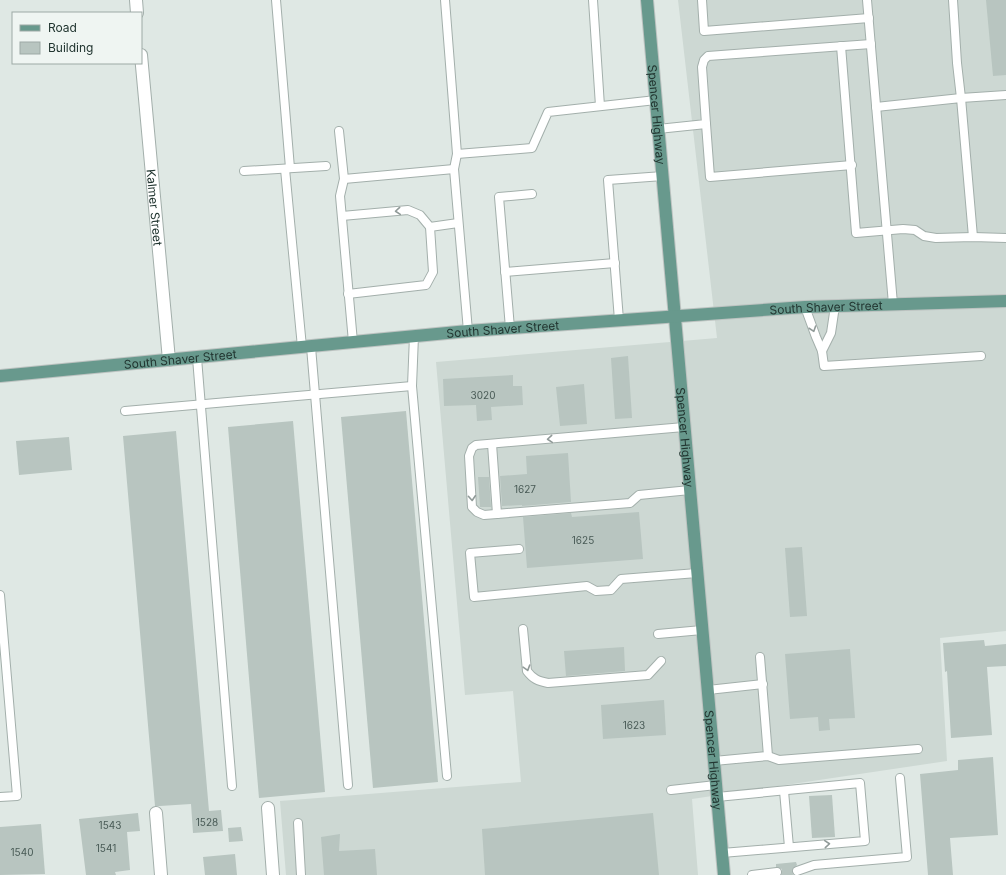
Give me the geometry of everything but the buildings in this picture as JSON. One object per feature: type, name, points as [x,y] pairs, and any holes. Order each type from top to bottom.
[{"type":"main road","name":"Spencer Highway","points":[[646,0],[724,875]]},
{"type":"main road","name":"South Shaver Street","points":[[0,376],[468,331],[805,307],[1006,300]]},
{"type":"street","points":[[136,0],[137,12]]},
{"type":"street","name":"Kalmer Street","points":[[142,64],[169,360]]},
{"type":"street","points":[[268,808],[273,875]]},
{"type":"street","points":[[156,813],[161,875]]},
{"type":"lane","points":[[276,0],[288,169],[307,347],[315,394],[348,785]]},
{"type":"lane","points":[[445,0],[457,154],[454,168],[468,331]]},
{"type":"lane","points":[[593,0],[600,106]]},
{"type":"lane","points":[[702,0],[704,31],[869,18]]},
{"type":"lane","points":[[867,0],[893,304]]},
{"type":"lane","points":[[953,0],[957,63],[973,236]]},
{"type":"lane","points":[[852,165],[710,177],[702,67],[704,60],[708,56],[871,44]]},
{"type":"lane","points":[[841,46],[852,165],[856,233],[904,229],[914,230],[924,236],[936,238],[973,236],[1006,238]]},
{"type":"lane","points":[[876,107],[1006,95]]},
{"type":"lane","points":[[457,154],[532,148],[548,112],[656,100]]},
{"type":"lane","points":[[658,129],[706,124]]},
{"type":"lane","points":[[339,131],[344,179],[340,196],[353,342]]},
{"type":"lane","points":[[244,171],[326,166]]},
{"type":"lane","points":[[344,179],[454,168]]},
{"type":"lane","points":[[619,320],[608,180],[662,176]]},
{"type":"lane","points":[[510,328],[499,197],[532,194]]},
{"type":"lane","points":[[342,216],[408,210],[420,214],[430,227],[433,272],[426,285],[348,294]]},
{"type":"lane","points":[[430,227],[458,223]]},
{"type":"lane","points":[[505,272],[614,263]]},
{"type":"lane","points":[[822,351],[831,333],[835,306]]},
{"type":"lane","points":[[805,307],[822,351],[824,366],[981,356]]},
{"type":"lane","points":[[414,336],[412,386],[447,776]]},
{"type":"lane","points":[[196,358],[232,786]]},
{"type":"lane","points":[[125,411],[412,386]]},
{"type":"lane","points":[[684,427],[476,445],[472,448],[469,456],[472,507],[477,512],[484,515],[497,514],[630,503],[639,495],[690,490]]},
{"type":"lane","points":[[492,444],[497,514]]},
{"type":"lane","points":[[519,549],[470,553],[474,597],[587,586],[596,591],[611,590],[620,580],[697,573]]},
{"type":"lane","points":[[0,595],[17,796],[0,797]]},
{"type":"lane","points":[[522,629],[527,671],[531,677],[538,681],[548,683],[648,675],[661,661]]},
{"type":"lane","points":[[658,634],[702,630]]},
{"type":"lane","points":[[760,657],[768,756]]},
{"type":"lane","points":[[708,690],[763,684]]},
{"type":"lane","points":[[714,760],[768,756],[779,760],[918,749]]},
{"type":"lane","points":[[797,871],[814,865],[907,857],[900,778]]},
{"type":"lane","points":[[671,790],[784,791],[860,783],[865,841],[722,853]]},
{"type":"lane","points":[[784,791],[789,847]]},
{"type":"lane","points":[[298,823],[301,875]]},
{"type":"lane","points":[[752,875],[777,872]]},
{"type":"shaded area","points":[[678,0],[1006,0],[1006,631],[940,638],[947,761],[692,799],[698,875],[286,875],[280,801],[521,782],[513,691],[465,695],[436,362],[717,338]]}]
